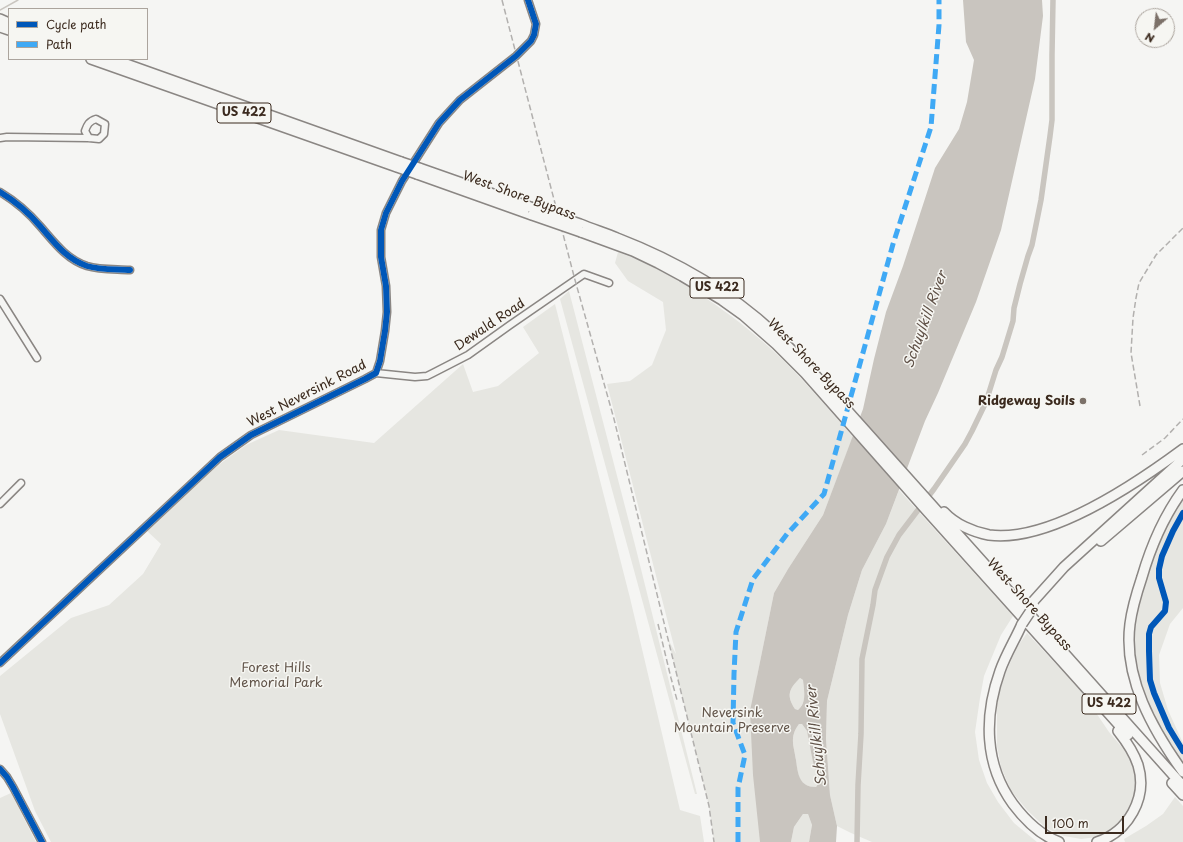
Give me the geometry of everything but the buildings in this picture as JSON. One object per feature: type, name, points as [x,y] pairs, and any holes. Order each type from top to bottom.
[{"type":"highway","name":"West Shore Bypass","points":[[94,60],[580,228],[658,263],[722,300],[744,316],[776,344],[828,394],[894,463],[1079,680],[1183,795]]},
{"type":"highway","name":"West Shore Bypass","points":[[115,60],[399,165]]},
{"type":"highway","name":"West Shore Bypass","points":[[828,394],[1183,786]]},
{"type":"highway","points":[[930,505],[974,531],[988,535],[1022,533],[1059,522],[1099,503],[1150,472],[1183,449]]},
{"type":"highway","points":[[1047,842],[1023,823],[1003,798],[988,758],[986,748],[985,714],[989,692],[1001,656],[1020,622],[1031,606],[1064,567],[1183,459]]},
{"type":"highway","points":[[1031,606],[1059,578],[1183,471]]},
{"type":"highway","points":[[1183,490],[1157,534],[1147,559],[1132,609],[1129,637],[1130,658],[1142,702],[1156,733],[1183,772]]},
{"type":"highway","points":[[1020,622],[1005,658],[993,693],[989,714],[992,757],[1002,785],[1007,795],[1019,811],[1041,832],[1059,842]]},
{"type":"highway","points":[[1079,680],[1126,742],[1134,755],[1140,773],[1141,787],[1137,806],[1130,817],[1116,832],[1097,842]]},
{"type":"street","name":"West Neversink Road","points":[[0,663],[224,454],[251,435],[376,373],[380,361],[387,312],[386,286],[381,257],[381,230],[386,213],[402,181],[439,123],[456,104],[516,56],[531,41],[536,24],[528,0]]},
{"type":"street","points":[[0,138],[89,138]]},
{"type":"street","points":[[0,192],[18,204],[63,252],[75,261],[89,267],[130,270]]},
{"type":"street","name":"Dewald Road","points":[[376,373],[410,377],[427,376],[468,355],[584,274],[609,283]]},
{"type":"street","points":[[0,299],[37,358]]},
{"type":"street","points":[[0,504],[21,483]]},
{"type":"street","points":[[0,769],[13,787],[42,842]]},
{"type":"green space","name":"Neversink Mountain Preserve","points":[[618,252],[648,264],[674,278],[739,322],[769,347],[801,378],[853,437],[823,515],[774,593],[757,677],[775,842],[714,842],[709,806],[668,639],[676,654],[607,384],[630,381],[652,365],[666,330],[663,302],[628,281],[615,263]]},
{"type":"green space","points":[[569,291],[635,545],[697,794],[695,794],[560,299]]},
{"type":"green space","name":"Forest Hills Memorial Park","points":[[555,304],[630,598],[680,810],[700,816],[704,842],[51,842],[35,811],[0,714],[0,676],[71,618],[109,605],[143,574],[161,544],[147,531],[217,466],[246,445],[279,430],[374,443],[463,364],[473,392],[498,386],[539,353],[523,327]]},
{"type":"green space","points":[[899,490],[1013,616],[1001,635],[984,676],[975,732],[979,760],[987,783],[998,802],[1014,823],[1037,842],[872,842],[837,826],[830,795],[826,739],[827,701],[848,615],[862,570],[886,524]]},
{"type":"green space","points":[[1183,500],[1183,608],[1170,624],[1159,655],[1160,683],[1168,710],[1183,743],[1183,766],[1153,716],[1141,682],[1135,652],[1135,622],[1142,593],[1155,553],[1169,523]]},
{"type":"green space","points":[[1027,633],[1082,692],[1109,732],[1126,752],[1135,772],[1136,789],[1130,809],[1111,830],[1097,837],[1081,839],[1064,836],[1046,828],[1028,811],[1011,791],[1001,767],[997,746],[997,699],[1006,672],[1017,647]]},
{"type":"green space","points":[[800,678],[803,680],[804,700],[803,704],[798,710],[795,709],[790,700],[790,692]]},
{"type":"green space","points":[[799,724],[802,724],[807,731],[820,781],[816,787],[806,785],[802,782],[798,775],[793,737]]},
{"type":"green space","points":[[11,793],[36,842],[0,842],[0,798]]},
{"type":"green space","points":[[1175,797],[1183,806],[1183,842],[1125,842],[1124,839],[1163,814]]},
{"type":"green space","points":[[803,814],[808,814],[812,825],[809,842],[791,842],[794,827]]},
{"type":"water","name":"Schuylkill River","points":[[963,0],[1042,0],[1043,16],[1035,79],[1001,230],[976,302],[925,421],[886,524],[862,570],[848,615],[827,701],[826,739],[830,795],[837,826],[836,842],[809,842],[812,825],[808,814],[803,814],[794,827],[791,842],[760,842],[753,775],[750,711],[774,593],[823,515],[863,409],[886,312],[903,266],[935,168],[959,129],[967,102],[974,60],[966,42]],"holes":[[[800,678],[803,680],[804,700],[803,704],[798,710],[795,709],[790,700],[790,692]],[[799,724],[802,724],[807,731],[813,762],[820,781],[816,787],[806,785],[800,779],[793,742],[794,733]]]},
{"type":"waterway","points":[[0,10],[18,0]]},
{"type":"waterway","points":[[857,842],[862,659],[875,590],[887,557],[899,535],[934,489],[965,444],[972,431],[986,402],[1013,321],[1014,308],[1032,245],[1041,200],[1052,120],[1053,0]]},
{"type":"railway","points":[[502,0],[575,280],[614,419],[709,806],[714,842]]},
{"type":"railway","points":[[1140,406],[1131,353],[1133,318],[1139,283],[1156,255],[1183,228]]},
{"type":"railway","points":[[1142,455],[1165,438],[1183,419]]},
{"type":"railway","points":[[658,624],[677,700]]},
{"type":"marked path","points":[[738,842],[738,788],[745,755],[733,723],[736,632],[753,579],[787,534],[824,494],[893,244],[931,127],[939,25],[939,0]]},
{"type":"cycle path","points":[[0,663],[220,457],[251,435],[376,373],[380,361],[387,312],[386,286],[381,257],[381,230],[386,213],[402,181],[439,123],[460,100],[516,56],[531,41],[536,24],[528,0]]},
{"type":"cycle path","points":[[0,192],[11,199],[36,221],[55,244],[73,259],[92,267],[130,270]]},
{"type":"cycle path","points":[[1183,513],[1162,556],[1159,569],[1159,578],[1166,602],[1165,611],[1151,627],[1149,634],[1150,680],[1169,728],[1183,751]]},
{"type":"cycle path","points":[[0,769],[13,787],[42,842]]},
{"type":"place","name":"Ridgeway Soils","points":[[1083,401]]}]
